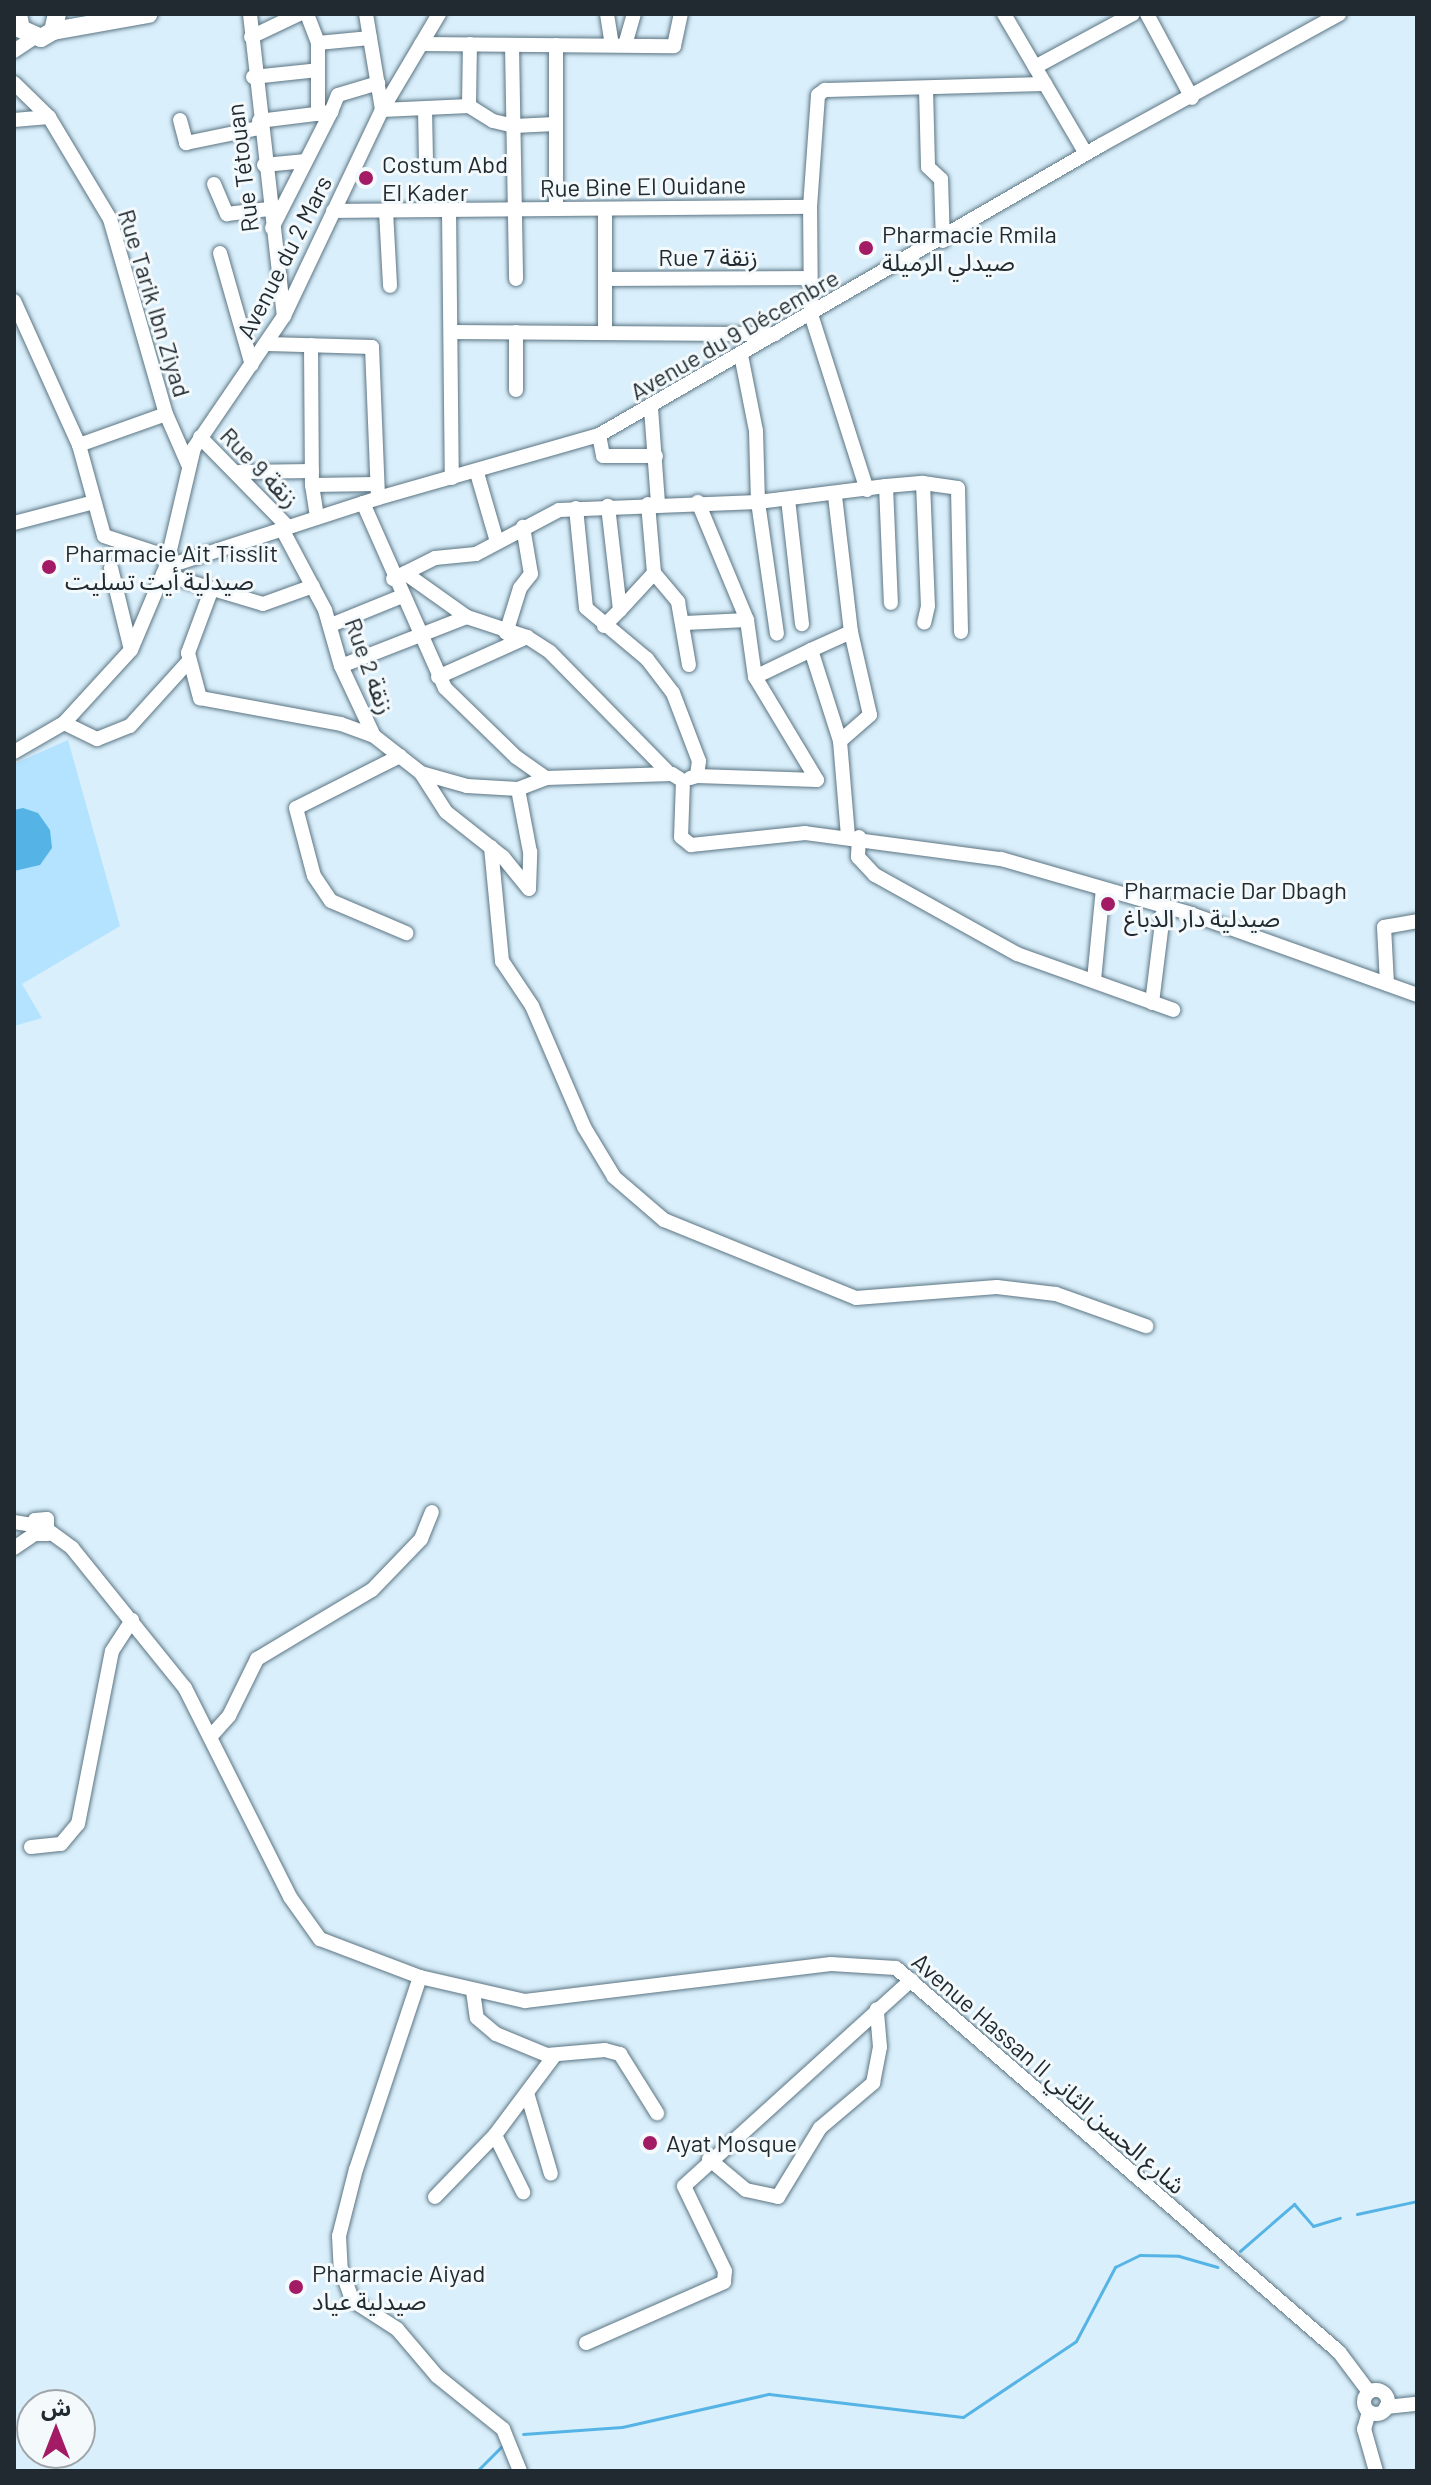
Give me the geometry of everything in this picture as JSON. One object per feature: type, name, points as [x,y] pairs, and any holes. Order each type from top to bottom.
[{"type":"main road","points":[[102,14],[121,18]]},
{"type":"main road","points":[[20,28],[148,14]]},
{"type":"street","name":"Rue Tétouan","points":[[250,14],[253,77],[284,316]]},
{"type":"street","points":[[251,37],[299,14]]},
{"type":"street","points":[[307,14],[318,43],[318,70],[325,113]]},
{"type":"street","points":[[366,14],[382,110],[469,106],[493,121],[514,126],[555,124]]},
{"type":"street","name":"Avenue du 2 Mars","points":[[14,752],[64,723],[131,650],[166,563],[188,464],[200,437],[268,344],[284,316],[382,110],[439,14]]},
{"type":"street","points":[[607,14],[618,45]]},
{"type":"street","points":[[618,45],[634,14]]},
{"type":"street","points":[[421,44],[674,46],[681,14]]},
{"type":"street","points":[[1004,14],[1086,154]]},
{"type":"street","points":[[1035,67],[1114,18],[1133,14]]},
{"type":"street","points":[[1147,14],[1192,98]]},
{"type":"street","name":"Avenue du 9 Décembre","points":[[166,563],[195,558],[363,503],[377,491],[477,473],[599,435],[943,241],[1086,154],[1339,14]]},
{"type":"street","points":[[14,51],[20,28]]},
{"type":"street","points":[[318,43],[370,38]]},
{"type":"street","points":[[469,106],[470,44]]},
{"type":"street","points":[[512,45],[516,279]]},
{"type":"street","points":[[556,45],[556,209]]},
{"type":"street","points":[[253,77],[318,70]]},
{"type":"street","name":"Rue Tarik Ibn Ziyad","points":[[14,83],[49,117],[110,219],[166,414],[188,464]]},
{"type":"street","points":[[272,228],[306,161],[325,113],[338,95],[378,83]]},
{"type":"street","points":[[867,490],[811,315],[810,207],[818,95],[825,90],[1045,84]]},
{"type":"street","points":[[926,89],[928,167],[941,179],[943,241]]},
{"type":"street","points":[[425,109],[426,160]]},
{"type":"street","points":[[180,120],[186,143],[325,113]]},
{"type":"street","points":[[14,120],[49,117]]},
{"type":"street","points":[[264,165],[306,161]]},
{"type":"street","points":[[214,184],[227,214],[269,209]]},
{"type":"street","name":"Rue Bine El Ouidane","points":[[333,211],[810,207]]},
{"type":"street","points":[[605,209],[605,330]]},
{"type":"street","points":[[449,210],[452,478]]},
{"type":"street","points":[[386,211],[390,286]]},
{"type":"street","points":[[220,253],[252,365]]},
{"type":"street","name":"Rue 7 زنقة","points":[[605,279],[810,278]]},
{"type":"street","points":[[14,301],[79,445],[107,540],[166,563],[211,591],[263,604],[313,586]]},
{"type":"street","points":[[452,332],[605,330],[776,334]]},
{"type":"street","points":[[516,332],[516,390]]},
{"type":"street","points":[[239,472],[312,478],[377,491],[372,347],[268,344]]},
{"type":"street","points":[[311,345],[312,478],[317,518]]},
{"type":"street","points":[[741,355],[756,431],[758,502],[777,634]]},
{"type":"street","points":[[651,408],[656,456],[654,573],[675,596],[685,623],[689,665]]},
{"type":"street","points":[[79,445],[166,414]]},
{"type":"street","points":[[599,435],[603,456],[656,456]]},
{"type":"street","name":"Rue 9 زنقة","points":[[200,437],[239,472],[285,528]]},
{"type":"street","points":[[477,473],[497,542]]},
{"type":"street","points":[[399,576],[435,558],[476,554],[546,514],[576,508],[653,503],[758,502],[835,496],[886,486],[923,483],[958,488],[961,632]]},
{"type":"street","points":[[923,483],[928,606],[924,623]]},
{"type":"street","points":[[886,486],[891,603]]},
{"type":"street","points":[[835,496],[851,632],[870,715],[840,741]]},
{"type":"street","points":[[788,499],[802,624]]},
{"type":"street","points":[[14,523],[94,502]]},
{"type":"street","points":[[698,502],[747,620],[755,677],[817,780]]},
{"type":"street","points":[[363,503],[399,576],[402,596],[438,677],[455,701],[546,778]]},
{"type":"street","points":[[608,506],[620,610]]},
{"type":"street","points":[[576,508],[586,608],[647,659],[673,693],[696,751],[681,837],[691,845],[778,833],[854,837],[1001,859],[1164,906],[1417,995]]},
{"type":"street","points":[[506,633],[520,588],[531,574],[523,527]]},
{"type":"street","name":"Rue 2 زنقة","points":[[285,528],[331,625],[341,666],[374,736],[421,773],[467,786],[518,789],[546,778],[668,772]]},
{"type":"street","points":[[111,568],[131,650]]},
{"type":"street","points":[[604,626],[654,573]]},
{"type":"street","points":[[399,576],[467,617],[506,633],[527,637],[550,652],[668,772],[690,778],[817,780],[846,772]]},
{"type":"street","points":[[64,723],[97,739],[130,726],[188,662],[211,591]]},
{"type":"street","points":[[331,625],[402,596]]},
{"type":"street","points":[[341,666],[467,617]]},
{"type":"street","points":[[685,623],[747,620]]},
{"type":"street","points":[[755,677],[851,632]]},
{"type":"street","points":[[438,677],[527,637]]},
{"type":"street","points":[[811,650],[840,741],[858,857],[875,875],[1017,954],[1173,1010]]},
{"type":"street","points":[[188,662],[200,698],[341,724],[374,736]]},
{"type":"street","points":[[400,756],[296,808],[314,876],[331,901],[406,933]]},
{"type":"street","points":[[421,773],[446,812],[491,847],[531,888],[518,789]]},
{"type":"street","points":[[491,847],[502,961],[536,1014],[584,1127],[614,1177],[664,1220],[759,1263],[856,1298],[997,1287],[1056,1294],[1146,1326]]},
{"type":"street","points":[[1094,980],[1103,889]]},
{"type":"street","points":[[1152,1003],[1164,906]]},
{"type":"street","points":[[1387,984],[1384,927],[1417,921]]},
{"type":"street","points":[[211,1736],[229,1716],[257,1659],[372,1590],[421,1539],[432,1512]]},
{"type":"street","points":[[14,1522],[39,1530]]},
{"type":"street","points":[[14,1548],[39,1530]]},
{"type":"street","name":"Avenue Hassan II شارع الحسن الثاني","points":[[39,1530],[72,1548],[185,1688],[308,1927],[339,1949],[420,1977],[473,1991],[544,2001],[864,1962],[896,1968],[1339,2352],[1369,2392]]},
{"type":"street","points":[[31,1847],[61,1844],[78,1824],[112,1651],[132,1620]]},
{"type":"street","points":[[420,1977],[356,2169],[339,2236],[341,2269],[352,2300],[397,2329],[437,2376],[503,2429],[520,2471]]},
{"type":"street","points":[[586,2343],[726,2279],[683,2189],[709,2159],[911,1980]]},
{"type":"street","points":[[473,1991],[477,2018],[483,2026],[554,2056],[605,2050],[620,2054],[657,2113]]},
{"type":"street","points":[[709,2159],[746,2190],[778,2197],[820,2128],[873,2083],[880,2047],[877,2009]]},
{"type":"street","points":[[435,2197],[495,2135],[554,2056]]},
{"type":"street","points":[[527,2093],[551,2174]]},
{"type":"street","points":[[495,2135],[523,2192]]},
{"type":"street","points":[[1376,2471],[1364,2429],[1369,2412],[1364,2402],[1369,2392],[1385,2395],[1386,2407]]},
{"type":"street","points":[[1369,2412],[1379,2413],[1386,2407],[1417,2404]]},
{"type":"shaded area","points":[[68,740],[120,926],[22,984],[42,1018],[14,1026],[14,764]]},
{"type":"water","points":[[23,808],[38,813],[50,830],[52,848],[40,865],[14,871],[14,810]]},
{"type":"waterway","points":[[1357,2214],[1417,2201]]},
{"type":"waterway","points":[[1240,2251],[1294,2204],[1313,2226],[1340,2218]]},
{"type":"waterway","points":[[523,2434],[622,2427],[769,2394],[963,2417],[1076,2341],[1115,2267],[1140,2255],[1179,2256],[1217,2267]]},
{"type":"waterway","points":[[477,2471],[503,2445]]},
{"type":"place","name":"Costum Abd El Kader","points":[[366,178]]},
{"type":"place","name":"Pharmacie Rmila صيدلي الرميلة","points":[[866,248]]},
{"type":"place","name":"Pharmacie Ait Tisslit صيدلية أيت تسليت","points":[[49,567]]},
{"type":"place","name":"Pharmacie Dar Dbagh صيدلية دار الدباغ","points":[[1108,904]]},
{"type":"place","name":"Ayat Mosque","points":[[650,2143]]},
{"type":"place","name":"Pharmacie Aiyad صيدلية عياد","points":[[296,2287]]}]
